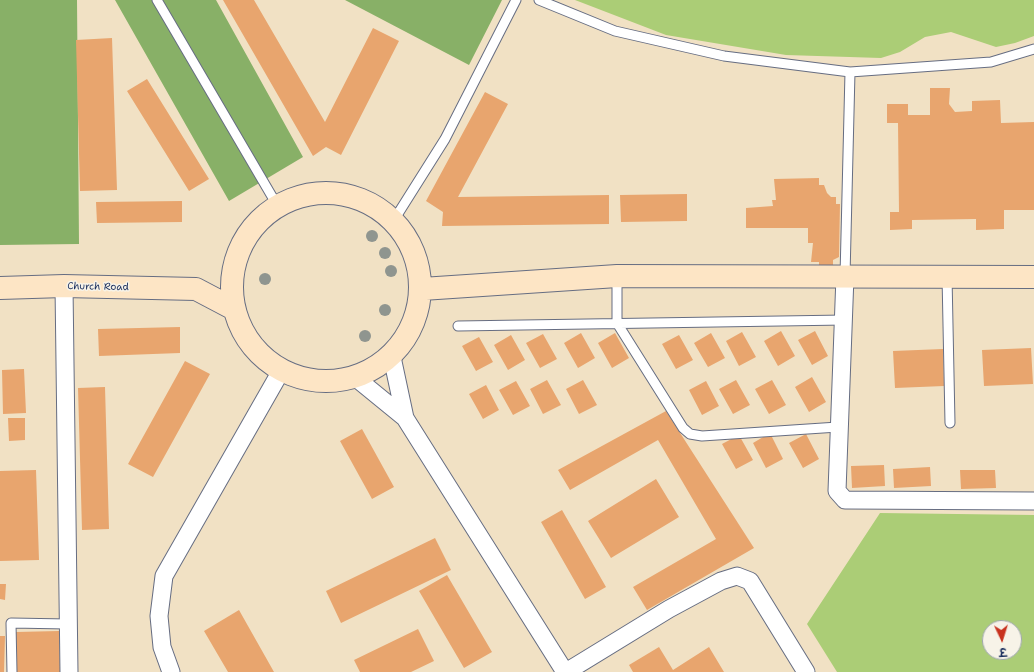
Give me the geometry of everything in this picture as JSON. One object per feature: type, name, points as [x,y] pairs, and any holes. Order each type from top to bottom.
[{"type":"street","points":[[338,192],[368,201],[394,220],[417,256],[422,289],[412,330],[392,357],[356,378],[318,382],[281,372],[253,349],[234,309],[232,270],[247,232],[277,205],[307,194],[338,192]]},
{"type":"street","name":"Church Road","points":[[196,289],[232,270]]},
{"type":"street","points":[[422,289],[617,276],[1034,277]]},
{"type":"street","points":[[845,276],[845,320],[838,427],[837,491],[845,500],[1034,501]]},
{"type":"street","points":[[64,286],[69,672]]},
{"type":"street","name":"Church Road","points":[[0,288],[64,286],[196,289],[234,309]]},
{"type":"street","points":[[392,357],[405,418]]},
{"type":"street","points":[[171,672],[162,647],[159,616],[164,576],[281,372]]},
{"type":"street","points":[[356,378],[405,418],[566,672],[669,608],[721,581],[737,576],[750,581],[806,672]]},
{"type":"lane","points":[[157,0],[277,205]]},
{"type":"lane","points":[[394,220],[446,139],[516,0]]},
{"type":"lane","points":[[539,0],[615,31],[658,41],[724,56],[850,72],[991,62],[1034,49]]},
{"type":"lane","points":[[845,276],[850,72]]},
{"type":"lane","points":[[617,276],[617,323],[683,428],[690,434],[702,436],[838,427]]},
{"type":"lane","points":[[947,276],[950,423]]},
{"type":"lane","points":[[458,326],[845,320]]},
{"type":"lane","points":[[12,672],[11,624],[68,624]]},
{"type":"green space","points":[[0,0],[77,0],[79,244],[0,245]]},
{"type":"green space","points":[[115,0],[216,0],[303,157],[229,201]]},
{"type":"green space","points":[[345,0],[502,0],[469,65]]},
{"type":"green space","points":[[575,0],[1034,0],[1034,36],[1015,43],[996,47],[951,32],[925,37],[900,52],[881,58],[786,55],[666,35]]},
{"type":"green space","points":[[880,513],[1034,515],[1034,672],[837,672],[807,624]]},
{"type":"building","points":[[223,0],[254,0],[325,122],[373,28],[399,41],[341,155],[326,147],[313,156]]},
{"type":"building","points":[[112,38],[117,190],[80,191],[76,40]]},
{"type":"building","points":[[147,79],[209,179],[189,191],[127,91]]},
{"type":"building","points":[[930,88],[950,88],[949,104],[955,112],[972,111],[972,101],[1000,100],[1001,123],[1034,122],[1034,210],[1004,210],[1004,229],[976,230],[976,219],[912,220],[912,229],[890,230],[890,212],[899,212],[898,123],[887,123],[887,104],[908,104],[908,115],[930,115]]},
{"type":"building","points":[[485,92],[508,104],[458,197],[609,195],[609,224],[442,226],[443,212],[426,201]]},
{"type":"building","points":[[819,178],[819,185],[824,185],[827,193],[831,197],[836,197],[836,204],[840,204],[839,257],[833,260],[833,265],[819,266],[819,262],[811,262],[813,243],[808,243],[808,228],[746,228],[746,208],[773,206],[772,200],[776,200],[774,179]]},
{"type":"building","points":[[687,194],[687,221],[621,222],[620,195]]},
{"type":"building","points":[[182,201],[182,222],[97,223],[96,202]]},
{"type":"building","points":[[180,327],[180,353],[99,356],[98,329]]},
{"type":"building","points":[[781,331],[795,356],[778,366],[764,341]]},
{"type":"building","points":[[815,331],[828,356],[812,365],[798,340]]},
{"type":"building","points":[[742,332],[756,357],[739,366],[726,341]]},
{"type":"building","points":[[581,333],[595,358],[578,368],[564,343]]},
{"type":"building","points":[[615,333],[629,358],[612,368],[598,343]]},
{"type":"building","points":[[711,333],[725,358],[708,367],[694,343]]},
{"type":"building","points":[[543,334],[557,359],[540,368],[526,343]]},
{"type":"building","points":[[511,335],[525,360],[508,370],[494,345]]},
{"type":"building","points":[[679,335],[693,360],[676,369],[662,344]]},
{"type":"building","points":[[479,337],[493,362],[476,371],[462,346]]},
{"type":"building","points":[[1031,348],[1033,384],[984,386],[982,350]]},
{"type":"building","points":[[943,349],[944,386],[895,388],[893,351]]},
{"type":"building","points":[[185,361],[210,374],[153,477],[128,464]]},
{"type":"building","points":[[24,369],[26,413],[3,414],[2,370]]},
{"type":"building","points":[[812,377],[826,402],[809,412],[795,387]]},
{"type":"building","points":[[547,380],[561,405],[543,414],[530,389]]},
{"type":"building","points":[[583,380],[597,405],[579,414],[566,389]]},
{"type":"building","points":[[736,380],[750,405],[733,414],[719,389]]},
{"type":"building","points":[[772,380],[786,405],[769,414],[755,389]]},
{"type":"building","points":[[516,381],[530,406],[513,415],[499,390]]},
{"type":"building","points":[[706,381],[719,406],[702,415],[689,390]]},
{"type":"building","points":[[486,385],[499,410],[483,419],[469,394]]},
{"type":"building","points":[[105,387],[109,529],[82,530],[78,388]]},
{"type":"building","points":[[666,411],[754,548],[647,610],[633,587],[716,539],[658,440],[570,490],[558,470]]},
{"type":"building","points":[[8,418],[25,418],[25,440],[9,441]]},
{"type":"building","points":[[362,429],[394,487],[372,499],[340,441]]},
{"type":"building","points":[[770,433],[783,459],[766,468],[753,443]]},
{"type":"building","points":[[806,434],[819,459],[803,468],[789,443]]},
{"type":"building","points":[[739,435],[753,460],[736,469],[722,444]]},
{"type":"building","points":[[884,465],[885,486],[852,488],[851,466]]},
{"type":"building","points":[[930,467],[931,486],[894,488],[893,469]]},
{"type":"building","points":[[36,470],[39,560],[0,561],[0,471]]},
{"type":"building","points":[[960,470],[995,470],[996,488],[961,489]]},
{"type":"building","points":[[656,479],[679,517],[611,558],[588,521]]},
{"type":"building","points":[[562,510],[606,587],[585,599],[541,522]]},
{"type":"building","points":[[435,538],[451,570],[341,623],[326,591]]},
{"type":"building","points":[[447,575],[492,652],[464,668],[419,591]]},
{"type":"building","points":[[0,584],[6,584],[5,600],[0,599]]},
{"type":"building","points":[[239,610],[274,672],[228,672],[204,631]]},
{"type":"building","points":[[418,629],[434,661],[411,672],[360,672],[354,660]]},
{"type":"building","points":[[59,631],[60,672],[17,672],[16,632]]},
{"type":"building","points":[[0,636],[5,636],[4,672],[0,672]]},
{"type":"building","points":[[659,647],[673,670],[709,647],[724,672],[633,672],[629,665]]}]
